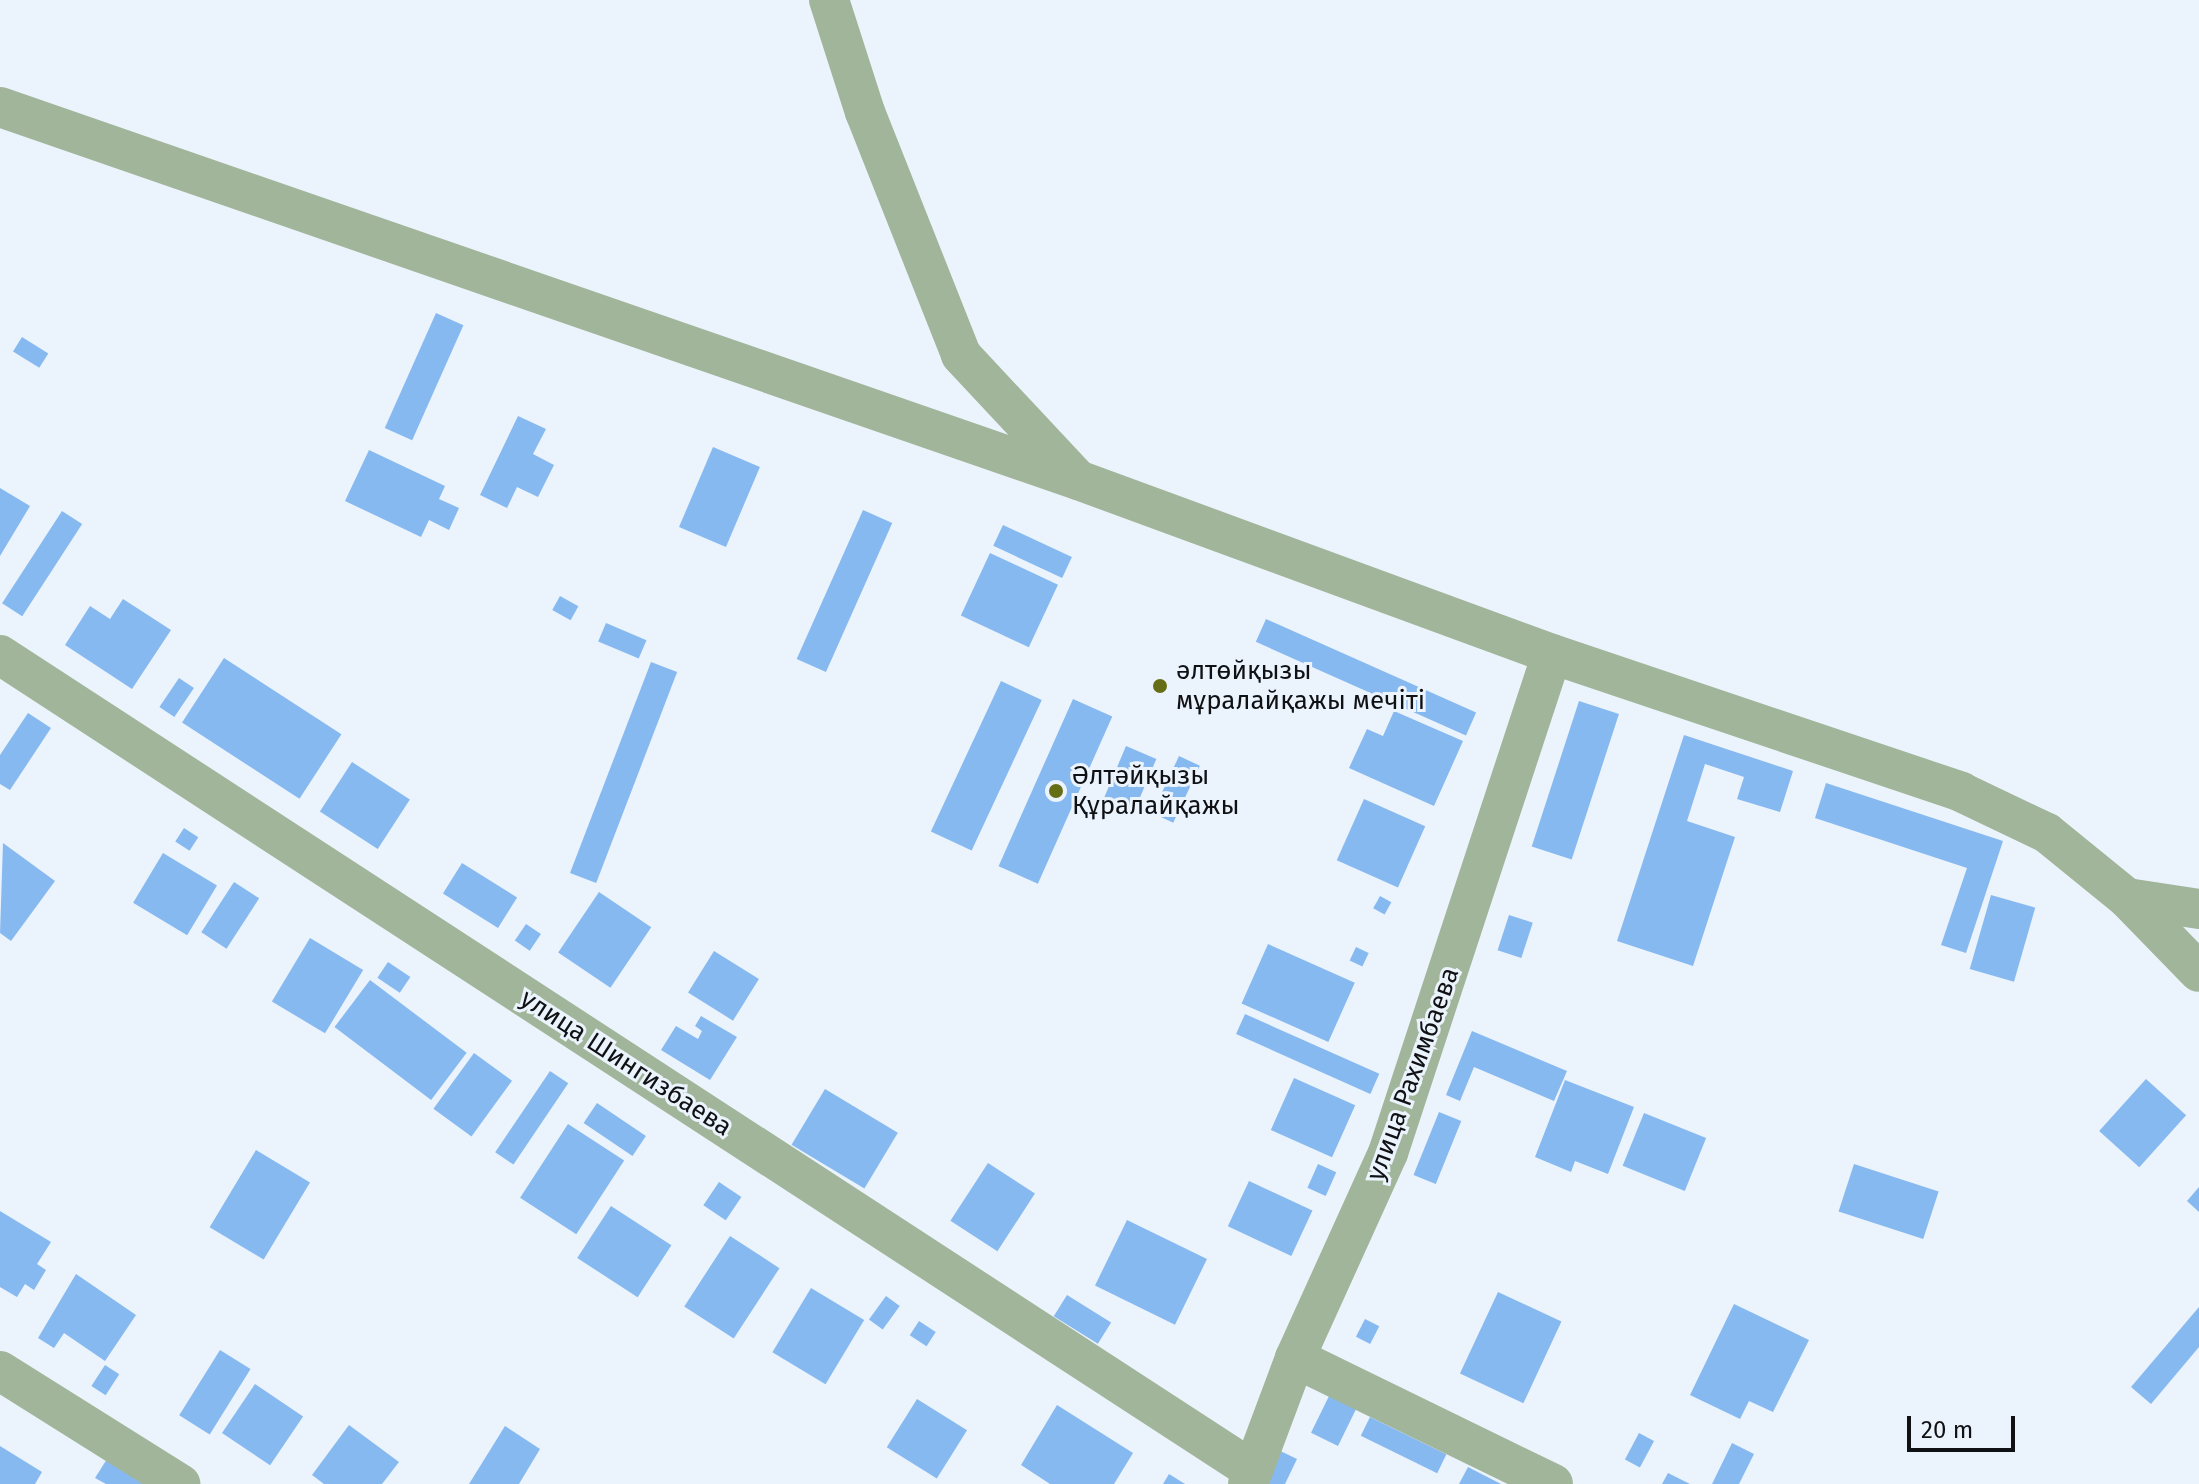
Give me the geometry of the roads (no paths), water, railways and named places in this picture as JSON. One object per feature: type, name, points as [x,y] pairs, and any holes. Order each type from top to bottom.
[{"type":"street","points":[[829,0],[865,112],[961,355],[1078,480]]},
{"type":"street","points":[[0,107],[1078,480],[1552,654],[1961,792],[2047,833],[2127,898],[2199,972]]},
{"type":"street","name":"улица Рахимбаева","points":[[1250,1477],[1295,1358],[1388,1153],[1552,654]]},
{"type":"street","name":"улица Шингизбаева","points":[[0,655],[1250,1477]]},
{"type":"street","points":[[2127,898],[2199,909]]},
{"type":"street","points":[[1295,1358],[1553,1484]]},
{"type":"street","points":[[0,1371],[180,1484]]},
{"type":"place","name":"әлтөйқызы мұралайқажы мечіті","points":[[1160,686]]},
{"type":"place","name":"Әлтәйқызы Құралайқажы","points":[[1056,791]]}]
